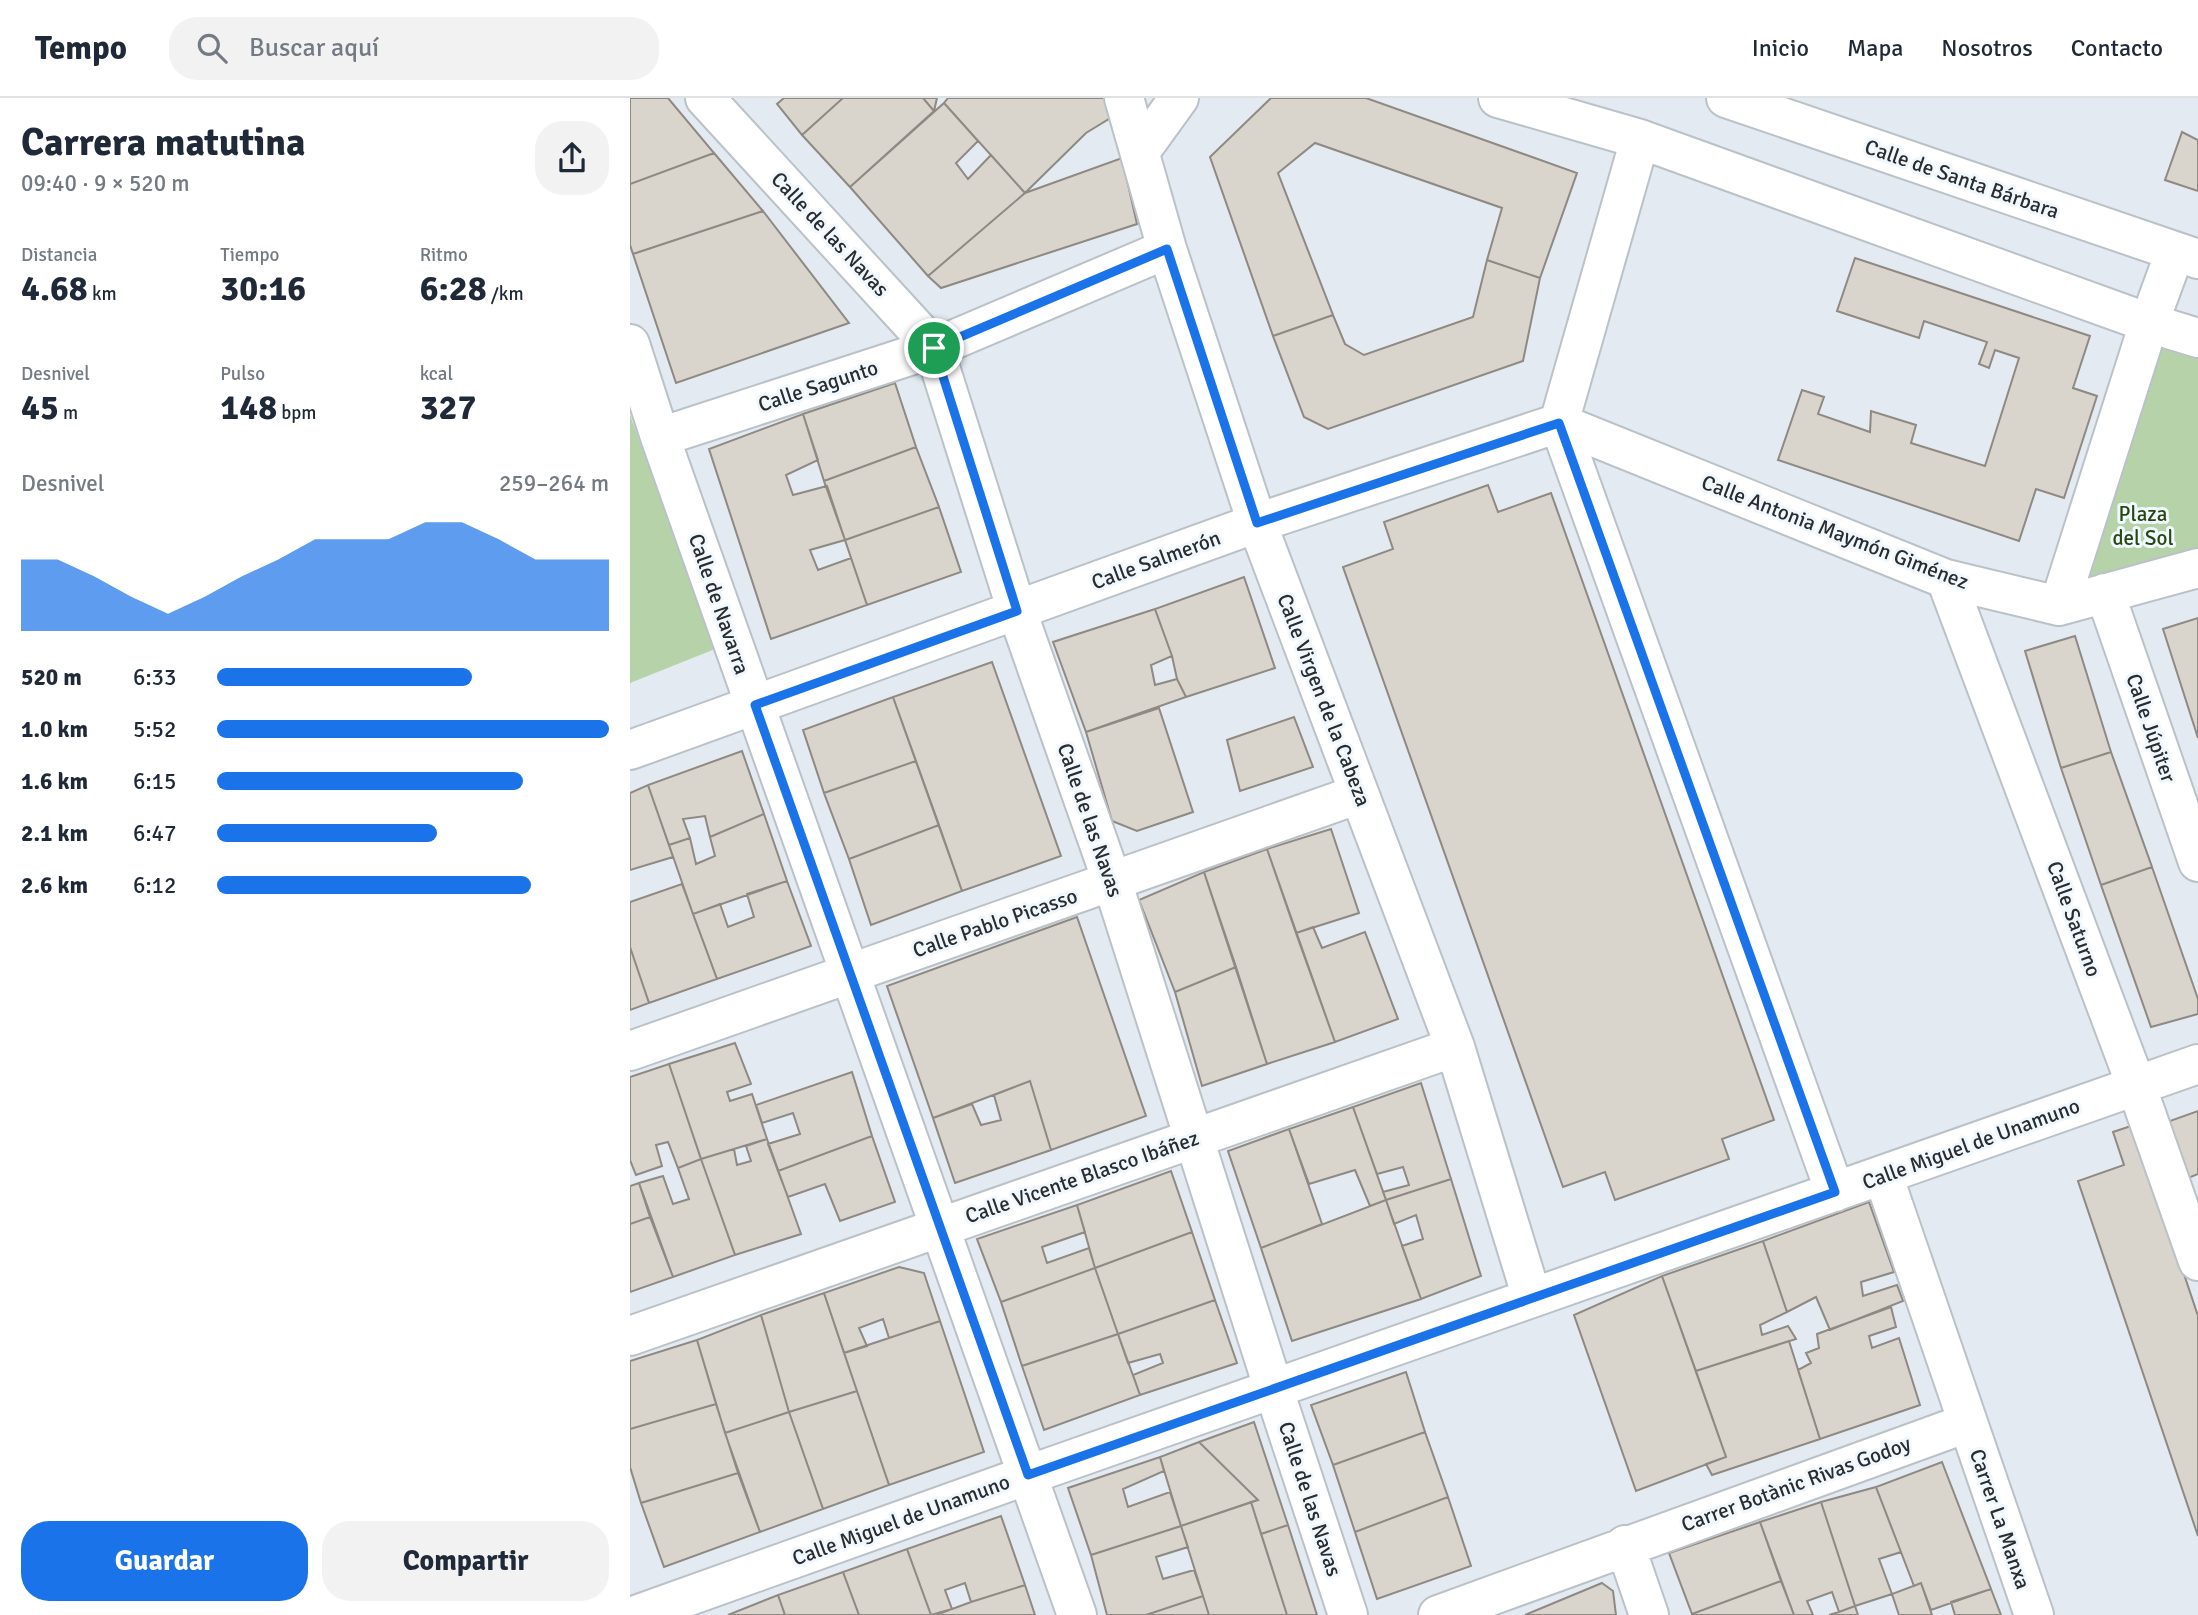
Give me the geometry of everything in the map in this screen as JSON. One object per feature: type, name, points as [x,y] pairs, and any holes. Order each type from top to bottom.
[{"type":"street","name":"Calle de las Navas","points":[[705,98],[934,348],[1017,611],[1111,881],[1348,1615]]},
{"type":"street","points":[[1140,152],[1179,98]]},
{"type":"street","points":[[1498,98],[1640,139],[2149,323],[2198,338]]},
{"type":"street","name":"Calle de Santa Bárbara","points":[[1726,98],[2186,256]]},
{"type":"street","name":"Calle Virgen de la Cabeza","points":[[1126,100],[1167,249],[1257,523],[1455,1047],[1532,1298]]},
{"type":"street","points":[[1640,139],[1559,423],[1835,1192]]},
{"type":"street","name":"Calle Sagunto","points":[[660,437],[934,348],[1167,249]]},
{"type":"street","points":[[2059,606],[2149,323],[2186,256]]},
{"type":"street","name":"Calle de Navarra","points":[[630,344],[660,437],[1077,1615]]},
{"type":"street","name":"Calle Salmerón","points":[[630,750],[1257,523],[1559,423]]},
{"type":"street","name":"Calle Antonia Maymón Giménez","points":[[1559,423],[1946,579],[2059,606],[2198,568]]},
{"type":"street","name":"Calle Saturno","points":[[1946,579],[2136,1085],[2198,1261]]},
{"type":"street","name":"Calle Júpiter","points":[[2105,593],[2198,862]]},
{"type":"street","name":"Calle Pablo Picasso","points":[[630,1051],[1359,794]]},
{"type":"street","name":"Calle Vicente Blasco Ibáñez","points":[[630,1336],[1455,1047]]},
{"type":"street","name":"Calle Miguel de Unamuno","points":[[635,1615],[2198,1064]]},
{"type":"street","name":"Carrer La Manxa","points":[[1883,1175],[2034,1615]]},
{"type":"street","name":"Carrer Botànic Rivas Godoy","points":[[1438,1615],[1966,1423]]},
{"type":"street","points":[[1625,1545],[1649,1615]]},
{"type":"street","points":[[630,1601],[635,1615]]},
{"type":"green space","name":"Plaza del Sol","points":[[2149,323],[2198,338],[2198,568],[2059,606]]},
{"type":"green space","points":[[630,415],[715,649],[630,683]]},
{"type":"building","points":[[630,98],[668,98],[714,153],[630,184]]},
{"type":"building","points":[[784,98],[843,98],[802,135],[777,104]]},
{"type":"building","points":[[843,98],[923,98],[934,111],[850,187],[802,135]]},
{"type":"building","points":[[923,98],[937,98],[934,111]]},
{"type":"building","points":[[948,98],[1106,98],[1112,117],[1086,133],[1025,193],[944,103]]},
{"type":"building","points":[[1271,98],[1366,98],[1577,173],[1540,278],[1487,260],[1502,208],[1315,143],[1278,173],[1333,315],[1273,336],[1210,157]]},
{"type":"building","points":[[944,103],[978,141],[956,163],[968,179],[991,155],[1025,193],[928,276],[850,187]]},
{"type":"building","points":[[2182,132],[2198,140],[2198,191],[2165,180]]},
{"type":"building","points":[[714,153],[763,211],[633,254],[630,245],[630,184]]},
{"type":"building","points":[[1122,158],[1137,224],[941,288],[928,276],[1025,193]]},
{"type":"building","points":[[763,211],[849,323],[676,383],[633,254]]},
{"type":"building","points":[[1855,258],[2090,336],[2073,388],[2097,396],[2064,498],[2036,489],[2019,541],[1778,460],[1802,390],[1824,397],[1818,414],[1870,432],[1871,411],[1916,425],[1911,443],[1985,466],[2019,358],[1995,350],[1989,368],[1979,364],[1987,342],[1924,321],[1919,338],[1837,311]]},
{"type":"building","points":[[1487,260],[1540,278],[1523,361],[1328,429],[1304,417],[1273,336],[1333,315],[1345,344],[1364,355],[1473,317]]},
{"type":"building","points":[[895,383],[916,447],[824,481],[803,414]]},
{"type":"building","points":[[803,414],[818,460],[786,475],[793,495],[827,486],[845,540],[810,550],[818,570],[851,558],[867,605],[771,639],[709,449]]},
{"type":"building","points":[[916,447],[939,507],[845,540],[824,481]]},
{"type":"building","points":[[1488,485],[1498,512],[1551,493],[1774,1120],[1722,1139],[1729,1159],[1615,1200],[1605,1172],[1563,1187],[1343,567],[1393,549],[1384,522]]},
{"type":"building","points":[[939,507],[961,572],[867,605],[845,540]]},
{"type":"building","points":[[1244,577],[1275,668],[1186,697],[1177,679],[1172,656],[1155,609]]},
{"type":"building","points":[[1155,609],[1172,656],[1151,665],[1155,685],[1177,679],[1186,697],[1086,732],[1053,642]]},
{"type":"building","points":[[2198,618],[2198,738],[2163,629]]},
{"type":"building","points":[[2075,636],[2111,752],[2061,768],[2025,651]]},
{"type":"building","points":[[992,662],[1061,856],[962,891],[893,697]]},
{"type":"building","points":[[893,697],[916,761],[824,793],[803,730]]},
{"type":"building","points":[[1159,708],[1193,812],[1137,831],[1112,821],[1086,732]]},
{"type":"building","points":[[1294,717],[1313,767],[1240,791],[1227,740]]},
{"type":"building","points":[[742,751],[764,814],[710,837],[705,816],[683,819],[690,838],[669,845],[648,785]]},
{"type":"building","points":[[2111,752],[2152,867],[2101,885],[2061,768]]},
{"type":"building","points":[[916,761],[939,825],[849,859],[824,793]]},
{"type":"building","points":[[648,785],[673,857],[630,870],[630,793]]},
{"type":"building","points":[[764,814],[787,881],[693,914],[669,845],[690,838],[696,864],[715,856],[710,837]]},
{"type":"building","points":[[939,825],[962,891],[871,925],[849,859]]},
{"type":"building","points":[[1331,829],[1359,913],[1296,933],[1267,849]]},
{"type":"building","points":[[1267,849],[1335,1042],[1267,1064],[1204,872]]},
{"type":"building","points":[[2152,867],[2198,999],[2198,1014],[2151,1027],[2101,885]]},
{"type":"building","points":[[1204,872],[1236,967],[1175,992],[1139,900]]},
{"type":"building","points":[[787,881],[811,946],[717,979],[693,914],[720,904],[728,927],[754,917],[747,894]]},
{"type":"building","points":[[682,884],[717,979],[649,1003],[630,947],[630,902]]},
{"type":"building","points":[[1077,917],[1146,1116],[1051,1150],[1030,1081],[933,1118],[887,986]]},
{"type":"building","points":[[1313,927],[1322,948],[1365,932],[1398,1019],[1335,1042],[1296,933]]},
{"type":"building","points":[[630,947],[649,1003],[630,1010]]},
{"type":"building","points":[[1236,967],[1267,1064],[1202,1086],[1175,992]]},
{"type":"building","points":[[735,1043],[751,1084],[727,1092],[730,1101],[752,1094],[767,1139],[701,1159],[669,1064]]},
{"type":"building","points":[[669,1064],[701,1159],[678,1168],[668,1142],[656,1145],[662,1166],[636,1175],[630,1160],[630,1077]]},
{"type":"building","points":[[852,1072],[872,1136],[778,1171],[768,1144],[800,1134],[793,1113],[762,1123],[756,1105]]},
{"type":"building","points":[[1030,1081],[1051,1150],[955,1183],[933,1118],[972,1104],[981,1125],[1001,1120],[994,1095]]},
{"type":"building","points":[[1421,1083],[1451,1179],[1386,1200],[1383,1192],[1409,1185],[1403,1167],[1377,1174],[1353,1107]]},
{"type":"building","points":[[1353,1107],[1386,1200],[1370,1206],[1355,1170],[1309,1184],[1289,1129]]},
{"type":"building","points":[[2198,1111],[2198,1174],[2186,1179],[2167,1122]]},
{"type":"building","points":[[2134,1125],[2198,1316],[2198,1536],[2078,1181],[2124,1165],[2113,1132]]},
{"type":"building","points":[[1289,1129],[1322,1224],[1261,1248],[1228,1151]]},
{"type":"building","points":[[872,1136],[895,1202],[840,1221],[825,1184],[788,1197],[778,1171]]},
{"type":"building","points":[[767,1139],[801,1234],[735,1255],[701,1159],[734,1149],[737,1165],[751,1161],[746,1146]]},
{"type":"building","points":[[701,1159],[735,1255],[673,1277],[639,1183],[663,1176],[673,1204],[689,1199],[678,1168]]},
{"type":"building","points":[[1171,1171],[1192,1232],[1095,1268],[1077,1205]]},
{"type":"building","points":[[1451,1179],[1481,1276],[1421,1299],[1402,1246],[1423,1239],[1416,1215],[1394,1224],[1386,1200]]},
{"type":"building","points":[[639,1183],[650,1217],[630,1224],[630,1186]]},
{"type":"building","points":[[1386,1200],[1421,1299],[1292,1341],[1261,1248]]},
{"type":"building","points":[[1869,1202],[1894,1272],[1861,1282],[1863,1296],[1897,1285],[1903,1301],[1830,1330],[1816,1297],[1787,1312],[1763,1241]]},
{"type":"building","points":[[1077,1205],[1085,1232],[1042,1247],[1047,1263],[1089,1248],[1095,1268],[1001,1302],[977,1239]]},
{"type":"building","points":[[650,1217],[673,1277],[630,1292],[630,1224]]},
{"type":"building","points":[[1192,1232],[1215,1300],[1118,1334],[1095,1268]]},
{"type":"building","points":[[1763,1241],[1787,1312],[1760,1325],[1762,1335],[1788,1326],[1796,1339],[1696,1371],[1662,1276]]},
{"type":"building","points":[[899,1267],[924,1273],[940,1321],[889,1338],[883,1319],[859,1328],[867,1346],[844,1353],[824,1293]]},
{"type":"building","points":[[1095,1268],[1118,1334],[1022,1366],[1001,1302]]},
{"type":"building","points":[[1662,1276],[1726,1457],[1636,1491],[1574,1315]]},
{"type":"building","points":[[824,1293],[857,1391],[789,1412],[761,1315]]},
{"type":"building","points":[[1215,1300],[1237,1363],[1140,1395],[1133,1375],[1163,1363],[1160,1354],[1128,1363],[1118,1334]]},
{"type":"building","points":[[1891,1307],[1896,1327],[1869,1336],[1872,1348],[1899,1338],[1920,1405],[1820,1439],[1798,1370],[1811,1363],[1806,1353],[1819,1348],[1817,1334]]},
{"type":"building","points":[[761,1315],[789,1412],[725,1433],[697,1340]]},
{"type":"building","points":[[940,1321],[984,1452],[889,1485],[844,1353]]},
{"type":"building","points":[[1118,1334],[1140,1395],[1044,1430],[1022,1366]]},
{"type":"building","points":[[697,1340],[716,1404],[630,1429],[630,1361]]},
{"type":"building","points":[[1789,1341],[1820,1439],[1712,1475],[1706,1464],[1726,1457],[1696,1371]]},
{"type":"building","points":[[1406,1372],[1425,1432],[1333,1465],[1311,1405]]},
{"type":"building","points":[[857,1391],[889,1485],[823,1509],[789,1412]]},
{"type":"building","points":[[716,1404],[738,1473],[641,1503],[630,1467],[630,1429]]},
{"type":"building","points":[[789,1412],[823,1509],[760,1532],[725,1433]]},
{"type":"building","points":[[1254,1422],[1288,1525],[1261,1534],[1251,1502],[1258,1500],[1199,1442]]},
{"type":"building","points":[[1425,1432],[1448,1497],[1355,1532],[1333,1465]]},
{"type":"building","points":[[1199,1442],[1258,1500],[1181,1526],[1160,1457]]},
{"type":"building","points":[[1160,1457],[1164,1471],[1123,1489],[1128,1507],[1170,1492],[1181,1526],[1091,1555],[1068,1488]]},
{"type":"building","points":[[1942,1462],[1991,1589],[1931,1610],[1921,1583],[1914,1586],[1876,1487]]},
{"type":"building","points":[[738,1473],[760,1532],[664,1567],[641,1503]]},
{"type":"building","points":[[1876,1487],[1901,1552],[1879,1559],[1892,1594],[1855,1606],[1821,1502]]},
{"type":"building","points":[[1448,1497],[1471,1566],[1377,1599],[1355,1532]]},
{"type":"building","points":[[1251,1502],[1287,1615],[1209,1615],[1181,1526]]},
{"type":"building","points":[[1821,1502],[1855,1606],[1839,1612],[1832,1592],[1807,1601],[1813,1615],[1794,1615],[1760,1522]]},
{"type":"building","points":[[1001,1516],[1025,1585],[971,1602],[965,1583],[945,1590],[952,1609],[931,1615],[907,1549]]},
{"type":"building","points":[[1760,1522],[1781,1581],[1692,1614],[1669,1553]]},
{"type":"building","points":[[1288,1525],[1317,1615],[1287,1615],[1261,1534]]},
{"type":"building","points":[[1181,1526],[1188,1547],[1156,1557],[1163,1579],[1194,1570],[1203,1596],[1146,1615],[1107,1615],[1091,1555]]},
{"type":"building","points":[[907,1549],[931,1615],[859,1615],[843,1572]]},
{"type":"building","points":[[843,1572],[859,1615],[785,1615],[778,1595]]},
{"type":"building","points":[[1781,1581],[1794,1615],[1692,1615],[1692,1614]]},
{"type":"building","points":[[1602,1583],[1613,1591],[1616,1615],[1525,1615]]},
{"type":"building","points":[[1921,1583],[1932,1615],[1899,1615],[1892,1594]]},
{"type":"building","points":[[1025,1585],[1035,1615],[936,1615],[971,1602]]},
{"type":"building","points":[[1991,1589],[2001,1615],[1955,1615],[1951,1602]]},
{"type":"building","points":[[778,1595],[785,1615],[728,1615]]},
{"type":"building","points":[[1203,1596],[1209,1615],[1146,1615]]},
{"type":"building","points":[[1855,1606],[1858,1615],[1829,1615],[1839,1612]]},
{"type":"route","points":[[1167,249],[1257,523],[1559,423],[1835,1192],[1028,1475],[755,705],[1017,611],[934,348],[1167,249]]}]
